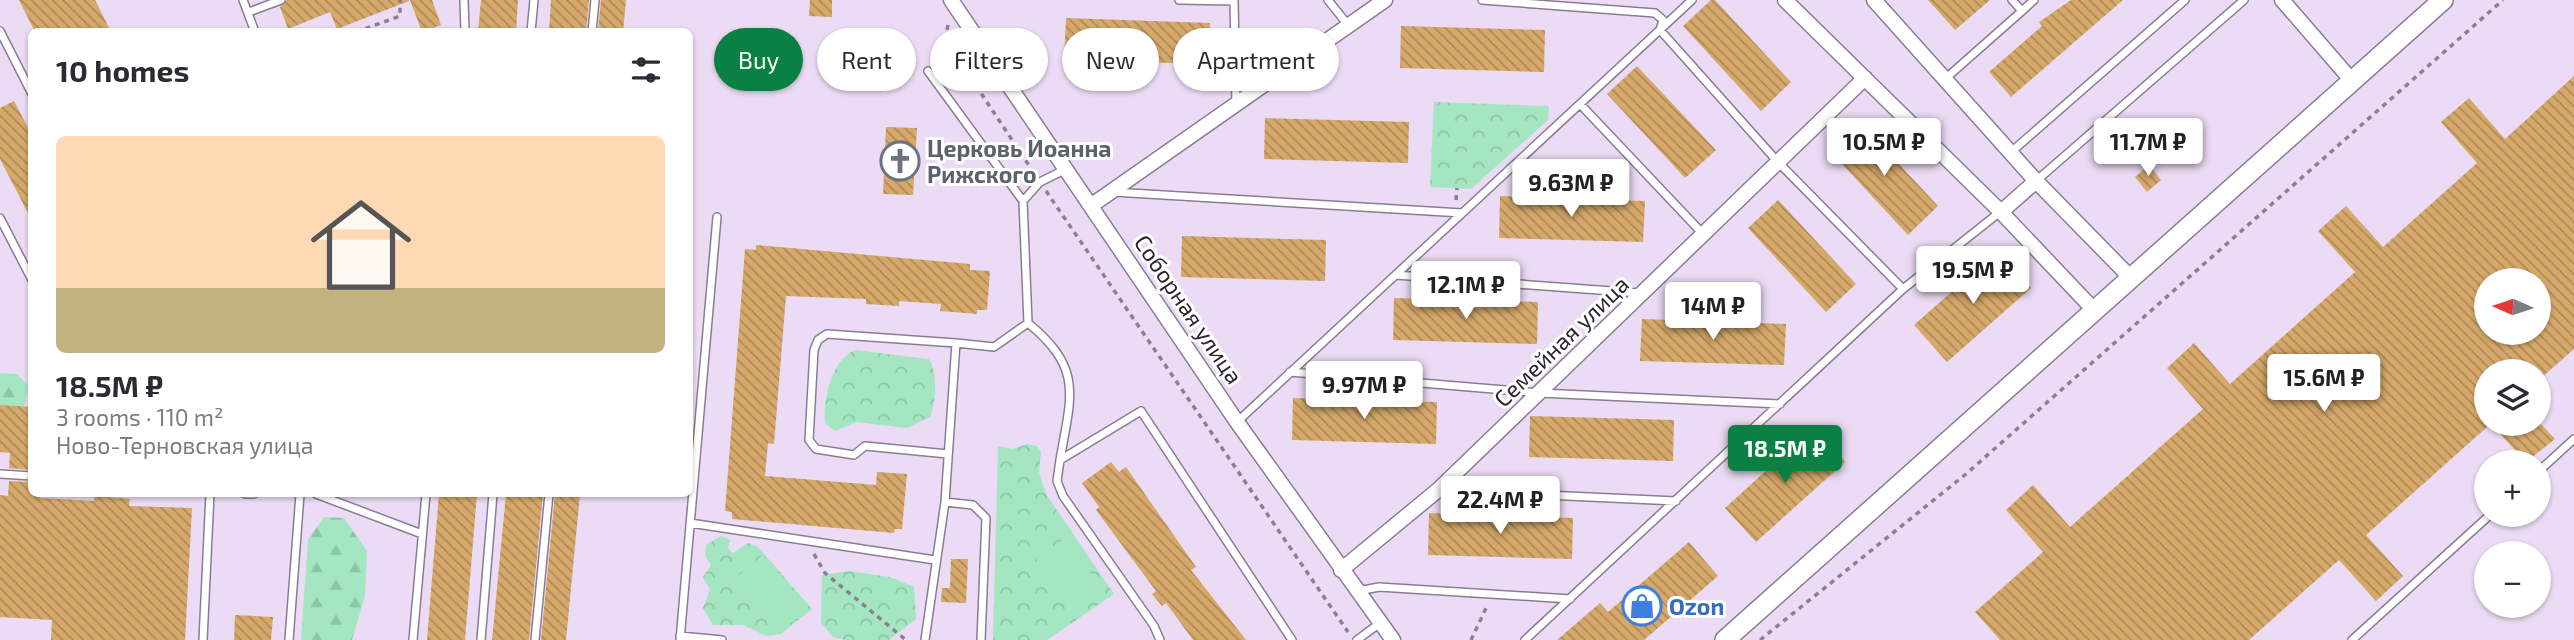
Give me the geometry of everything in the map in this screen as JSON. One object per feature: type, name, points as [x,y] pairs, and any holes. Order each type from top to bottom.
[{"type":"main road","points":[[1725,640],[2443,0]]},
{"type":"street","points":[[1092,205],[1385,0]]},
{"type":"street","points":[[1785,0],[2001,212],[2095,311]]},
{"type":"street","points":[[1874,0],[2010,153],[2132,279]]},
{"type":"street","points":[[2282,0],[2353,82]]},
{"type":"street","name":"Соборная улица","points":[[952,1],[1237,422],[1393,640]]},
{"type":"street","name":"Семейная улица","points":[[1341,570],[1438,490],[1865,78]]},
{"type":"street","points":[[2001,212],[2036,181]]},
{"type":"lane","points":[[243,0],[254,28]]},
{"type":"lane","points":[[248,12],[281,0]]},
{"type":"lane","points":[[464,0],[465,28]]},
{"type":"lane","points":[[531,28],[534,0]]},
{"type":"lane","points":[[593,28],[595,0]]},
{"type":"lane","points":[[1179,0],[1234,1],[1236,105]]},
{"type":"lane","points":[[1328,0],[1348,25]]},
{"type":"lane","points":[[1482,0],[1655,13],[1663,20],[1660,30]]},
{"type":"lane","points":[[1237,422],[1692,0]]},
{"type":"lane","points":[[2012,0],[2022,11]]},
{"type":"lane","points":[[1945,79],[2034,0]]},
{"type":"lane","points":[[2010,153],[2185,0]]},
{"type":"lane","points":[[2036,181],[2244,0]]},
{"type":"lane","points":[[1660,30],[1777,161],[1903,289]]},
{"type":"lane","points":[[0,31],[28,86]]},
{"type":"lane","points":[[928,71],[1023,201],[1028,323],[1045,337],[1068,370],[1070,402],[1056,481],[1063,496],[1154,625],[1160,640]]},
{"type":"lane","points":[[1580,104],[1704,234]]},
{"type":"lane","points":[[1023,201],[1040,182],[1064,170]]},
{"type":"lane","points":[[1113,192],[1462,214]]},
{"type":"lane","points":[[1525,640],[1903,289],[2001,212]]},
{"type":"lane","points":[[693,489],[717,217]]},
{"type":"lane","points":[[0,218],[28,272]]},
{"type":"lane","points":[[1396,275],[1642,294]]},
{"type":"lane","points":[[948,454],[865,446],[854,455],[816,449],[809,440],[818,340],[827,334],[994,347],[1028,323]]},
{"type":"lane","points":[[925,640],[945,502],[956,343]]},
{"type":"lane","points":[[1290,372],[1540,393],[1780,404]]},
{"type":"lane","points":[[1060,460],[1141,411],[1292,640]]},
{"type":"lane","points":[[2551,460],[2574,439]]},
{"type":"lane","points":[[0,474],[28,476]]},
{"type":"lane","points":[[1438,490],[1676,500]]},
{"type":"lane","points":[[203,640],[210,497]]},
{"type":"lane","points":[[289,640],[300,497]]},
{"type":"lane","points":[[324,497],[422,534]]},
{"type":"lane","points":[[347,505],[348,497]]},
{"type":"lane","points":[[413,640],[426,497]]},
{"type":"lane","points":[[481,640],[493,497]]},
{"type":"lane","points":[[535,640],[549,497]]},
{"type":"lane","points":[[692,497],[680,638],[722,640]]},
{"type":"lane","points":[[945,502],[973,505],[986,518],[981,640]]},
{"type":"lane","points":[[690,523],[936,561]]},
{"type":"lane","points":[[2352,640],[2477,527]]},
{"type":"lane","points":[[1357,591],[1378,587],[1570,599]]},
{"type":"lane","points":[[1355,640],[1381,623]]},
{"type":"path","points":[[367,28],[400,16],[400,0]]},
{"type":"path","points":[[1760,640],[1966,474],[2503,0]]},
{"type":"path","points":[[952,1],[945,39],[1040,182],[1355,640]]},
{"type":"path","points":[[806,540],[825,573],[906,640]]},
{"type":"path","points":[[1471,640],[1492,594]]},
{"type":"green space","points":[[1434,102],[1549,106],[1548,120],[1471,189],[1430,187]]},
{"type":"green space","points":[[855,350],[929,359],[934,372],[935,388],[930,417],[907,428],[856,422],[835,431],[825,423],[825,403],[834,372],[847,355]]},
{"type":"green space","points":[[0,373],[17,374],[28,386],[24,407],[0,405]]},
{"type":"green space","points":[[1027,444],[1037,446],[1041,452],[1039,472],[1046,494],[1114,594],[1047,640],[993,640],[998,446],[1013,449]]},
{"type":"green space","points":[[324,517],[344,518],[367,551],[365,596],[352,640],[301,640],[308,540]]},
{"type":"green space","points":[[721,536],[730,540],[728,548],[733,553],[748,543],[758,547],[812,609],[781,634],[766,636],[743,625],[713,625],[703,608],[710,590],[703,577],[711,565],[705,555],[706,545]]},
{"type":"green space","points":[[1067,537],[1104,594],[1073,614],[1036,558]]},
{"type":"green space","points":[[763,555],[808,609],[779,633],[734,579]]},
{"type":"green space","points":[[850,571],[890,577],[914,587],[916,619],[889,640],[846,640],[833,637],[821,623],[822,575]]},
{"type":"building","points":[[19,0],[95,0],[109,28],[33,28]]},
{"type":"building","points":[[287,0],[409,0],[340,28],[337,28],[330,12],[288,28],[280,7]]},
{"type":"building","points":[[410,0],[432,0],[441,25],[420,28]]},
{"type":"building","points":[[481,0],[518,0],[516,28],[478,28]]},
{"type":"building","points":[[551,0],[589,0],[586,28],[549,28]]},
{"type":"building","points":[[601,0],[626,0],[623,28],[598,28]]},
{"type":"building","points":[[810,0],[832,0],[832,17],[809,16]]},
{"type":"building","points":[[1711,0],[1715,0],[1791,82],[1761,111],[1683,26]]},
{"type":"building","points":[[1928,0],[1990,0],[1955,30]]},
{"type":"building","points":[[2071,0],[2123,0],[2011,97],[1989,72],[2042,26],[2039,22]]},
{"type":"building","points":[[1066,18],[1210,23],[1210,28],[1173,28],[1173,63],[1159,63],[1159,28],[1066,28]]},
{"type":"building","points":[[1401,26],[1545,30],[1544,72],[1400,68]]},
{"type":"building","points":[[1637,66],[1716,150],[1685,178],[1607,94]]},
{"type":"building","points":[[2574,76],[2574,349],[2551,369],[2551,359],[2474,359],[2474,436],[2477,436],[2366,535],[2403,576],[2376,601],[2339,560],[2249,640],[2000,640],[1975,612],[2043,552],[2006,510],[2033,485],[2070,527],[2203,409],[2167,368],[2194,343],[2230,384],[2355,272],[2318,231],[2346,206],[2383,247],[2477,163],[2441,122],[2469,98],[2505,139]]},
{"type":"building","points":[[14,101],[28,127],[28,213],[0,159],[0,108]]},
{"type":"building","points":[[1265,118],[1409,122],[1408,163],[1264,159]]},
{"type":"building","points":[[1860,122],[1938,206],[1908,235],[1829,150]]},
{"type":"building","name":"Церковь Иоанна Рижского","points":[[886,127],[917,128],[913,195],[883,194]]},
{"type":"building","points":[[2149,165],[2161,180],[2147,192],[2135,177]]},
{"type":"building","points":[[1500,196],[1645,201],[1643,242],[1499,238]]},
{"type":"building","points":[[1778,200],[1856,284],[1826,312],[1748,228]]},
{"type":"building","points":[[1182,236],[1326,240],[1325,281],[1181,277]]},
{"type":"building","points":[[756,245],[970,264],[970,270],[990,271],[987,310],[977,310],[977,314],[940,311],[941,304],[899,301],[899,306],[866,304],[866,299],[786,296],[774,444],[768,443],[765,476],[876,485],[877,472],[907,474],[902,529],[895,529],[894,533],[732,519],[732,512],[725,511],[745,249],[756,250]]},
{"type":"building","points":[[1998,251],[2031,288],[1947,362],[1914,325]]},
{"type":"building","points":[[1394,298],[1538,302],[1537,344],[1393,340]]},
{"type":"building","points":[[1642,319],[1786,324],[1784,365],[1640,361]]},
{"type":"building","points":[[1293,398],[1437,402],[1436,444],[1292,440]]},
{"type":"building","points":[[0,405],[28,407],[28,470],[9,468],[10,453],[0,452]]},
{"type":"building","points":[[1530,416],[1674,420],[1673,461],[1529,457]]},
{"type":"building","points":[[1814,427],[1845,462],[1756,542],[1725,508]]},
{"type":"building","points":[[2551,435],[2555,439],[2541,450],[2515,450],[2502,436]]},
{"type":"building","points":[[1111,462],[1119,472],[1126,467],[1196,567],[1191,570],[1246,640],[1193,640],[1166,603],[1162,606],[1152,594],[1156,591],[1096,510],[1099,507],[1082,483]]},
{"type":"building","points":[[9,481],[28,482],[28,497],[94,501],[94,497],[106,497],[130,499],[129,506],[192,508],[185,640],[51,640],[52,620],[0,617],[0,495],[8,496]]},
{"type":"building","points":[[439,497],[477,497],[465,640],[427,640]]},
{"type":"building","points":[[506,497],[543,497],[529,640],[492,640]]},
{"type":"building","points":[[555,497],[580,497],[566,640],[541,640]]},
{"type":"building","points":[[1429,513],[1573,518],[1572,559],[1428,555]]},
{"type":"building","points":[[1689,542],[1718,576],[1644,640],[1557,640],[1600,603],[1608,612]]},
{"type":"building","points":[[951,559],[968,559],[966,603],[941,602],[942,588],[950,588]]},
{"type":"building","points":[[235,615],[273,617],[271,640],[234,640]]},
{"type":"place","name":"Церковь Иоанна Рижского","points":[[900,161]]},
{"type":"place","name":"Ozon","points":[[1642,606]]}]
